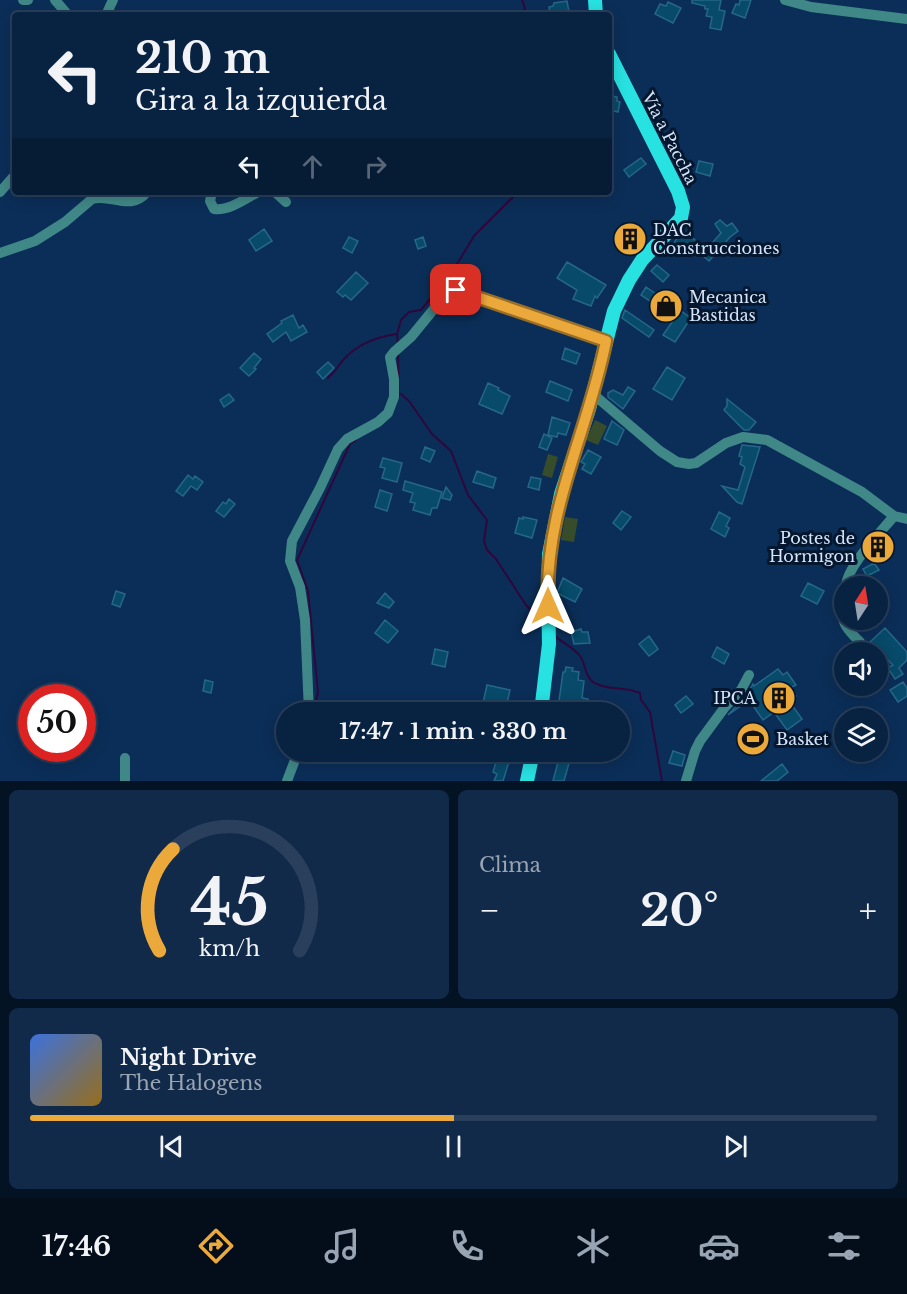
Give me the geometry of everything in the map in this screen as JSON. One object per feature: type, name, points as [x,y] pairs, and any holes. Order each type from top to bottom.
[{"type":"main road","name":"Vía a Paccha","points":[[543,702],[549,662],[549,554],[561,494],[593,394],[614,311],[642,260],[675,227],[681,218],[683,207],[678,191],[612,60]]},
{"type":"main road","points":[[527,781],[531,762]]},
{"type":"street","points":[[23,0],[28,0]]},
{"type":"street","points":[[55,0],[65,12]]},
{"type":"street","points":[[784,0],[811,7],[907,19]]},
{"type":"street","points":[[0,192],[12,178]]},
{"type":"street","points":[[0,253],[36,241],[65,222],[92,199],[132,202],[142,195]]},
{"type":"street","points":[[211,195],[210,201],[214,209],[218,210],[252,195]]},
{"type":"street","points":[[278,195],[286,202]]},
{"type":"street","points":[[309,702],[305,620],[300,587],[290,561],[292,541],[338,449],[347,439],[378,422],[388,412],[394,398],[394,379],[390,357],[394,352],[411,338],[447,293],[456,290],[606,341]]},
{"type":"street","points":[[593,394],[660,452],[677,462],[696,463],[726,443],[743,437],[767,440],[862,492],[894,516],[907,519]]},
{"type":"street","points":[[848,576],[894,516]]},
{"type":"street","points":[[850,630],[860,642]]},
{"type":"street","points":[[686,781],[700,741],[725,707],[741,690],[749,675]]},
{"type":"street","points":[[125,781],[126,758]]},
{"type":"street","points":[[287,781],[294,762]]},
{"type":"green space","points":[[595,420],[607,426],[598,445],[586,440]]},
{"type":"green space","points":[[548,454],[558,457],[552,478],[542,475]]},
{"type":"green space","points":[[565,517],[578,519],[574,542],[561,540]]},
{"type":"green space","name":"Basket","points":[[750,724],[768,746],[757,755],[739,733]]},
{"type":"building","points":[[692,0],[721,0],[719,10],[725,11],[721,30],[710,28],[712,17],[706,16],[708,9],[692,3]]},
{"type":"building","points":[[740,0],[751,0],[745,18],[732,13]]},
{"type":"building","points":[[567,1],[569,12],[550,12],[549,7],[554,3]]},
{"type":"building","points":[[668,2],[681,8],[673,23],[655,14],[660,4],[666,6]]},
{"type":"building","points":[[612,96],[617,97],[617,101],[620,102],[618,112],[612,111]]},
{"type":"building","points":[[641,158],[646,164],[629,177],[624,170]]},
{"type":"building","points":[[699,161],[713,164],[710,176],[696,172]]},
{"type":"building","points":[[720,220],[727,226],[732,223],[738,231],[709,261],[688,243],[682,250],[674,243],[682,230],[707,249],[721,233],[715,224]]},
{"type":"building","name":"DAC Construcciones","points":[[629,228],[642,242],[633,254],[618,243]]},
{"type":"building","points":[[264,229],[272,241],[256,251],[249,240]]},
{"type":"building","points":[[349,237],[358,241],[352,253],[343,248]]},
{"type":"building","points":[[423,237],[426,246],[418,249],[415,240]]},
{"type":"building","points":[[567,262],[606,285],[597,298],[595,296],[591,306],[573,299],[577,290],[557,278]]},
{"type":"building","points":[[657,265],[669,275],[663,282],[651,271]]},
{"type":"building","points":[[356,272],[368,283],[351,300],[337,292]]},
{"type":"building","name":"Mecanica Bastidas","points":[[646,287],[691,318],[675,342],[663,335],[675,318],[641,295]]},
{"type":"building","points":[[625,310],[654,330],[649,337],[622,318]]},
{"type":"building","points":[[293,315],[299,328],[303,325],[307,332],[291,341],[286,332],[273,342],[267,334],[282,323],[281,321]]},
{"type":"building","points":[[565,348],[580,354],[576,364],[562,359]]},
{"type":"building","points":[[254,353],[261,359],[249,376],[240,368]]},
{"type":"building","points":[[328,362],[334,368],[323,379],[317,372]]},
{"type":"building","points":[[667,367],[685,378],[672,400],[653,389]]},
{"type":"building","points":[[550,381],[572,390],[568,401],[546,392]]},
{"type":"building","points":[[488,383],[510,396],[502,414],[479,404]]},
{"type":"building","points":[[628,387],[635,391],[623,409],[608,397],[608,393],[613,390],[623,395]]},
{"type":"building","points":[[229,394],[234,400],[224,407],[220,400]]},
{"type":"building","points":[[727,399],[756,422],[749,430],[744,430],[724,410],[727,406]]},
{"type":"building","points":[[552,417],[570,423],[566,435],[558,433],[557,437],[548,435]]},
{"type":"building","points":[[612,421],[624,430],[617,445],[604,439]]},
{"type":"building","points":[[544,434],[552,438],[547,450],[539,447]]},
{"type":"building","points":[[742,445],[760,447],[742,504],[737,502],[722,486],[738,490],[745,467],[740,464],[742,457],[739,456]]},
{"type":"building","points":[[425,447],[435,451],[430,462],[421,458]]},
{"type":"building","points":[[588,450],[601,457],[591,474],[582,469],[585,464],[581,462]]},
{"type":"building","points":[[383,458],[402,463],[397,482],[382,478],[385,468],[380,467]]},
{"type":"building","points":[[477,471],[496,478],[493,488],[473,482]]},
{"type":"building","points":[[188,475],[193,479],[195,476],[203,482],[197,490],[191,486],[183,496],[176,491]]},
{"type":"building","points":[[531,477],[541,479],[539,490],[528,487]]},
{"type":"building","points":[[405,481],[442,492],[437,508],[432,508],[430,515],[413,510],[415,503],[410,502],[413,493],[403,490]]},
{"type":"building","points":[[446,487],[452,495],[450,500],[442,498]]},
{"type":"building","points":[[380,490],[392,494],[387,511],[375,507]]},
{"type":"building","points":[[229,499],[235,504],[224,517],[216,511],[223,502],[226,504]]},
{"type":"building","points":[[622,511],[631,517],[621,530],[613,523]]},
{"type":"building","points":[[719,512],[730,518],[726,526],[729,528],[725,537],[711,529]]},
{"type":"building","points":[[523,517],[537,520],[532,538],[515,533],[519,518],[523,519]]},
{"type":"building","points":[[884,540],[887,542],[878,557],[872,553]]},
{"type":"building","points":[[874,563],[879,570],[867,576],[863,569]]},
{"type":"building","points":[[563,578],[582,589],[575,602],[557,593]]},
{"type":"building","points":[[808,583],[824,591],[817,604],[801,596]]},
{"type":"building","points":[[116,591],[125,594],[120,607],[112,604]]},
{"type":"building","points":[[385,593],[394,602],[389,608],[377,603]]},
{"type":"building","points":[[385,620],[398,631],[388,643],[375,633]]},
{"type":"building","points":[[581,629],[582,632],[588,632],[590,643],[574,644],[571,632]]},
{"type":"building","points":[[883,630],[887,630],[907,652],[907,660],[899,668],[903,674],[895,679],[888,668],[893,665],[888,660],[888,642],[870,642]]},
{"type":"building","points":[[649,636],[658,649],[649,656],[639,644]]},
{"type":"building","points":[[717,647],[729,654],[724,664],[712,657]]},
{"type":"building","points":[[435,649],[448,652],[445,667],[432,664]]},
{"type":"building","points":[[566,667],[579,672],[578,680],[584,681],[582,698],[588,699],[588,702],[559,701],[563,672]]},
{"type":"building","name":"IPCA","points":[[778,669],[783,675],[787,672],[796,685],[790,688],[796,696],[789,701],[802,719],[787,730],[774,712],[763,720],[749,700],[728,715],[747,695],[753,684],[754,686]]},
{"type":"building","points":[[205,680],[213,682],[211,693],[203,691]]},
{"type":"building","points":[[903,682],[907,688],[907,696],[898,702],[890,690]]},
{"type":"building","points":[[487,685],[510,690],[507,702],[483,702]]},
{"type":"building","points":[[686,696],[693,704],[681,713],[675,705]]},
{"type":"building","points":[[673,751],[685,755],[682,766],[669,763]]},
{"type":"building","points":[[496,762],[509,762],[503,781],[494,781],[497,774],[493,772]]},
{"type":"building","points":[[558,762],[569,762],[564,781],[553,781]]},
{"type":"building","points":[[782,764],[788,772],[777,781],[761,781]]},
{"type":"waterway","points":[[522,0],[524,12]]},
{"type":"waterway","points":[[398,344],[397,334],[401,320],[409,312],[421,310],[451,274],[474,236],[515,195]]},
{"type":"waterway","points":[[328,378],[344,359],[361,345],[374,339],[396,334]]},
{"type":"waterway","points":[[398,352],[399,397]]},
{"type":"waterway","points":[[401,394],[409,401],[432,434],[451,451],[468,495],[487,520],[484,541],[487,550],[496,559],[526,605],[544,624]]},
{"type":"waterway","points":[[316,702],[318,692],[308,591],[297,560],[350,444],[356,440]]},
{"type":"waterway","points":[[554,635],[580,656],[593,682],[604,687],[640,693],[641,700],[650,712],[662,781]]},
{"type":"place","name":"DAC Construcciones","points":[[630,239]]},
{"type":"place","name":"Mecanica Bastidas","points":[[666,306]]},
{"type":"place","name":"Postes de Hormigon","points":[[878,547]]},
{"type":"place","name":"IPCA","points":[[779,698]]},
{"type":"place","name":"Basket","points":[[753,739]]},
{"type":"route","points":[[456,290],[606,341],[589,409],[561,494],[549,554],[548,606]]}]
